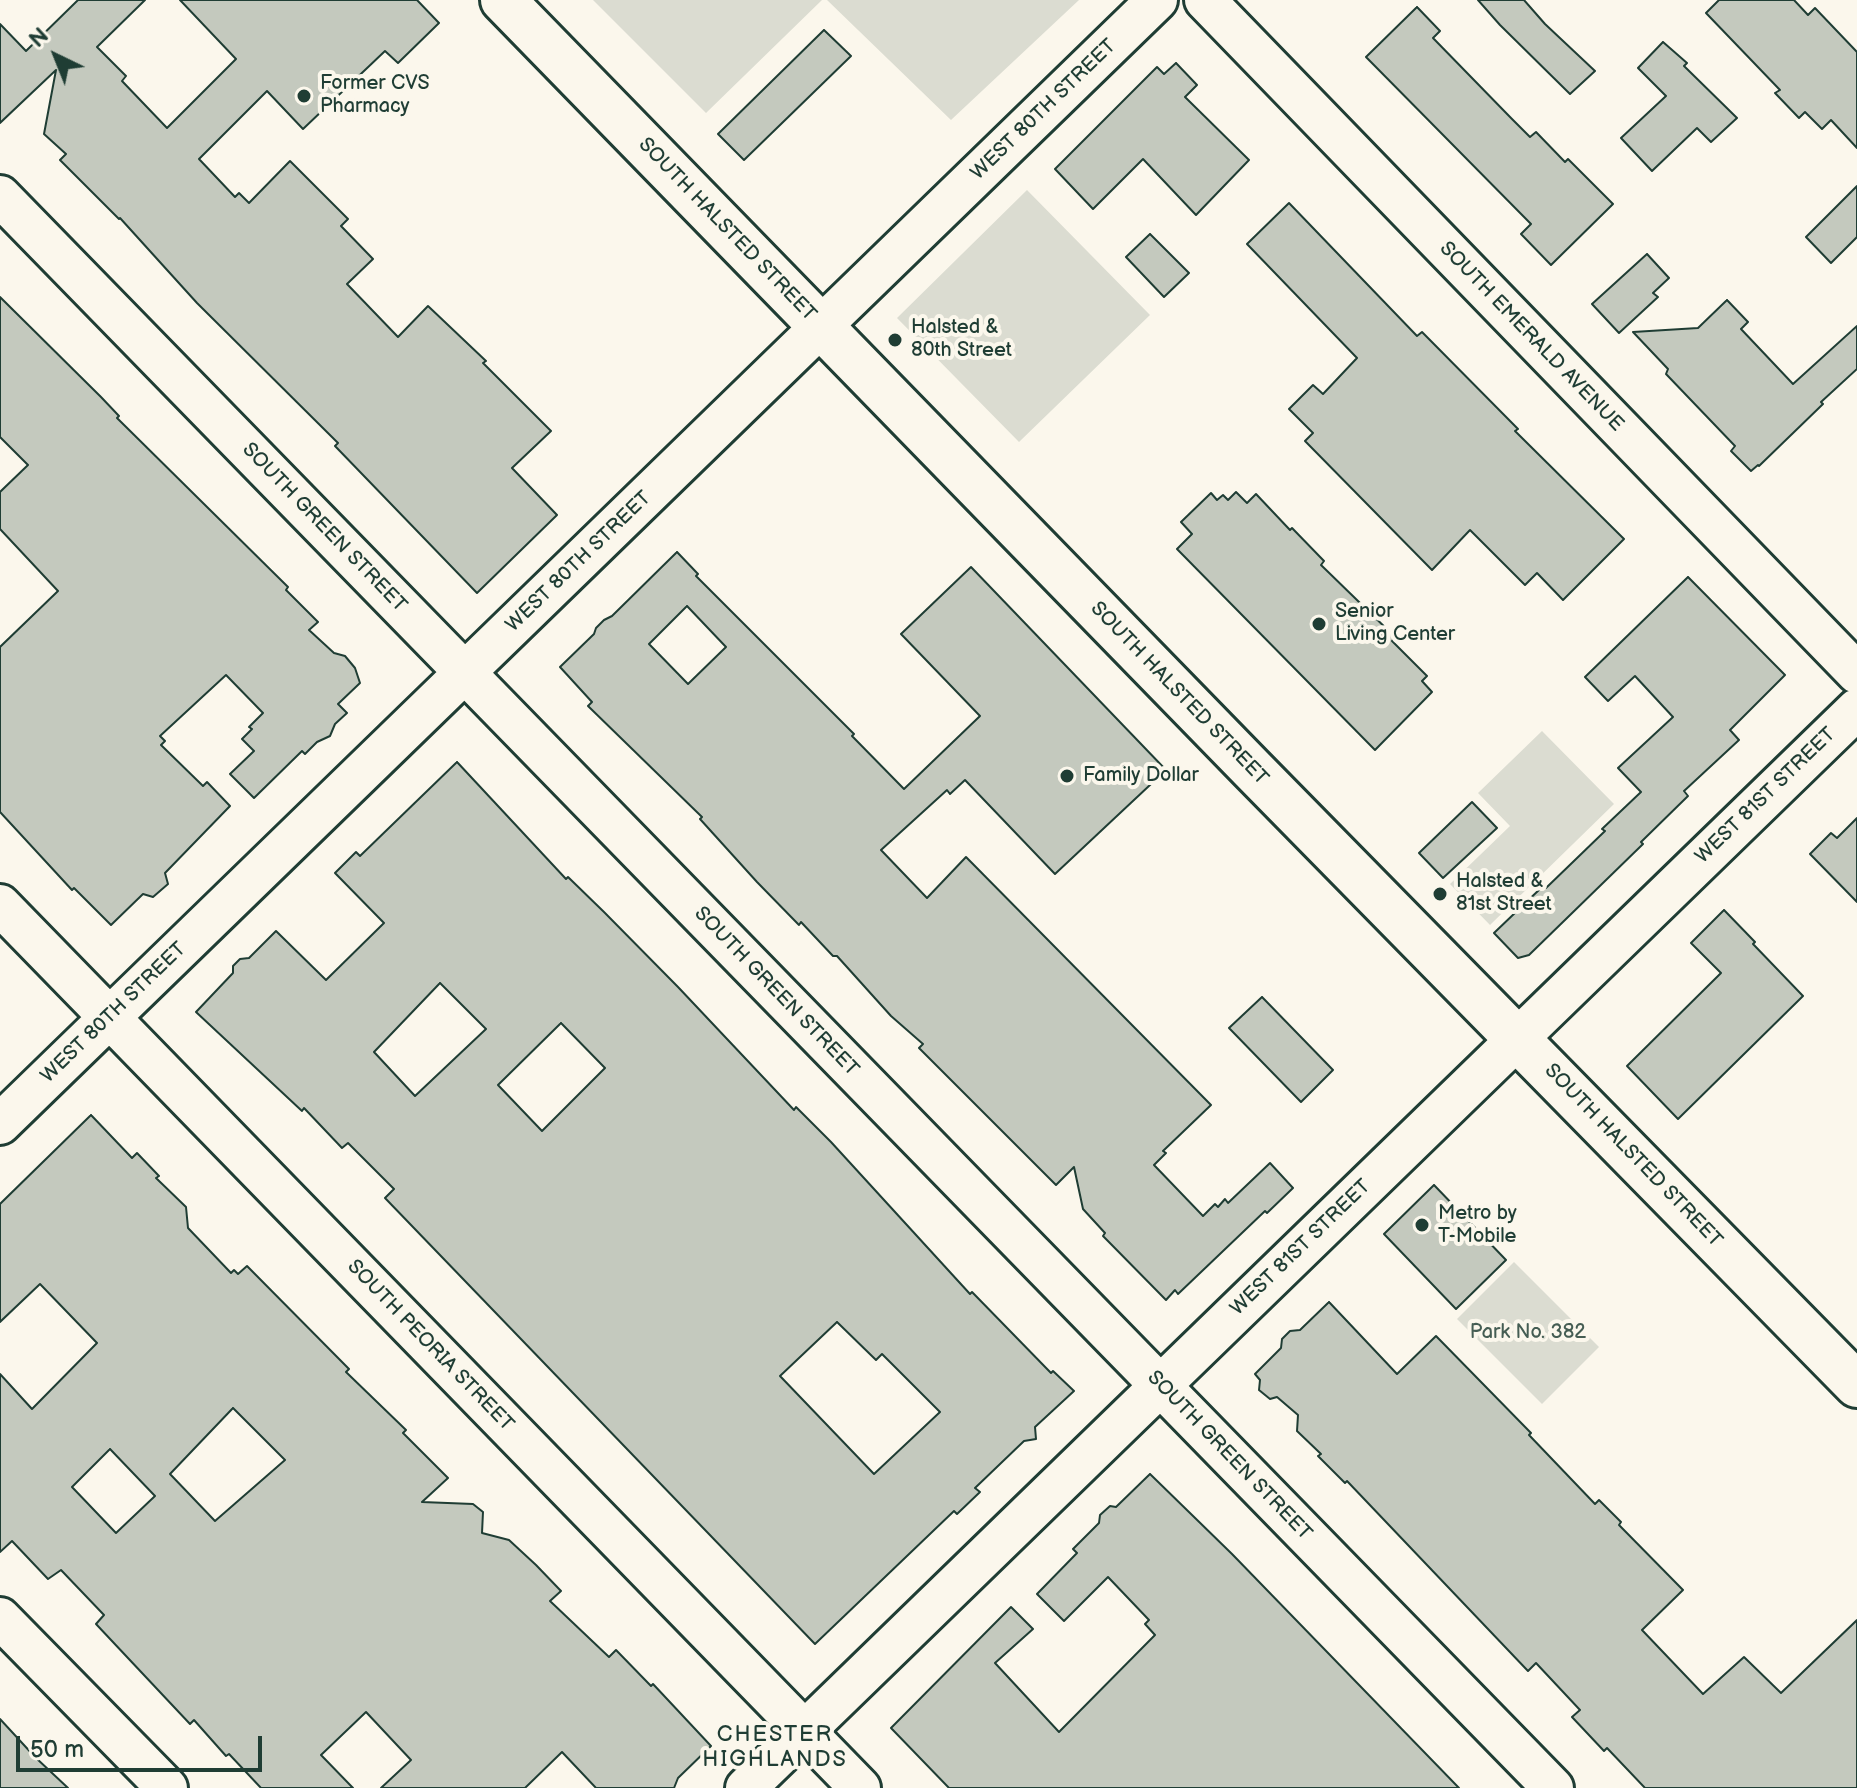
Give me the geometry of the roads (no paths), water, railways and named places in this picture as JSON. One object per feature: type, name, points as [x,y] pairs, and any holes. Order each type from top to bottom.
[{"type":"main road","name":"SOUTH HALSTED STREET","points":[[503,0],[1857,1385]]},
{"type":"street","name":"WEST 80TH STREET","points":[[0,1124],[1157,0]]},
{"type":"street","name":"SOUTH EMERALD AVENUE","points":[[1205,0],[1857,673]]},
{"type":"street","name":"SOUTH GREEN STREET","points":[[0,196],[1553,1788]]},
{"type":"street","name":"WEST 81ST STREET","points":[[746,1788],[1857,709]]},
{"type":"street","name":"SOUTH PEORIA STREET","points":[[0,905],[860,1788]]},
{"type":"street","points":[[0,1618],[167,1788]]},
{"type":"place","name":"Former CVS Pharmacy","points":[[304,96]]},
{"type":"place","name":"Halsted & 80th Street","points":[[895,340]]},
{"type":"place","name":"Senior Living Center","points":[[1319,624]]},
{"type":"place","name":"Family Dollar","points":[[1067,776]]},
{"type":"place","name":"Halsted & 81st Street","points":[[1440,894]]},
{"type":"place","name":"Metro by T-Mobile","points":[[1422,1225]]},
{"type":"district","name":"CHESTER HIGHLANDS","points":[[775,1748]]},
{"type":"park label","name":"Park No. 382","points":[[1528,1333]]}]
